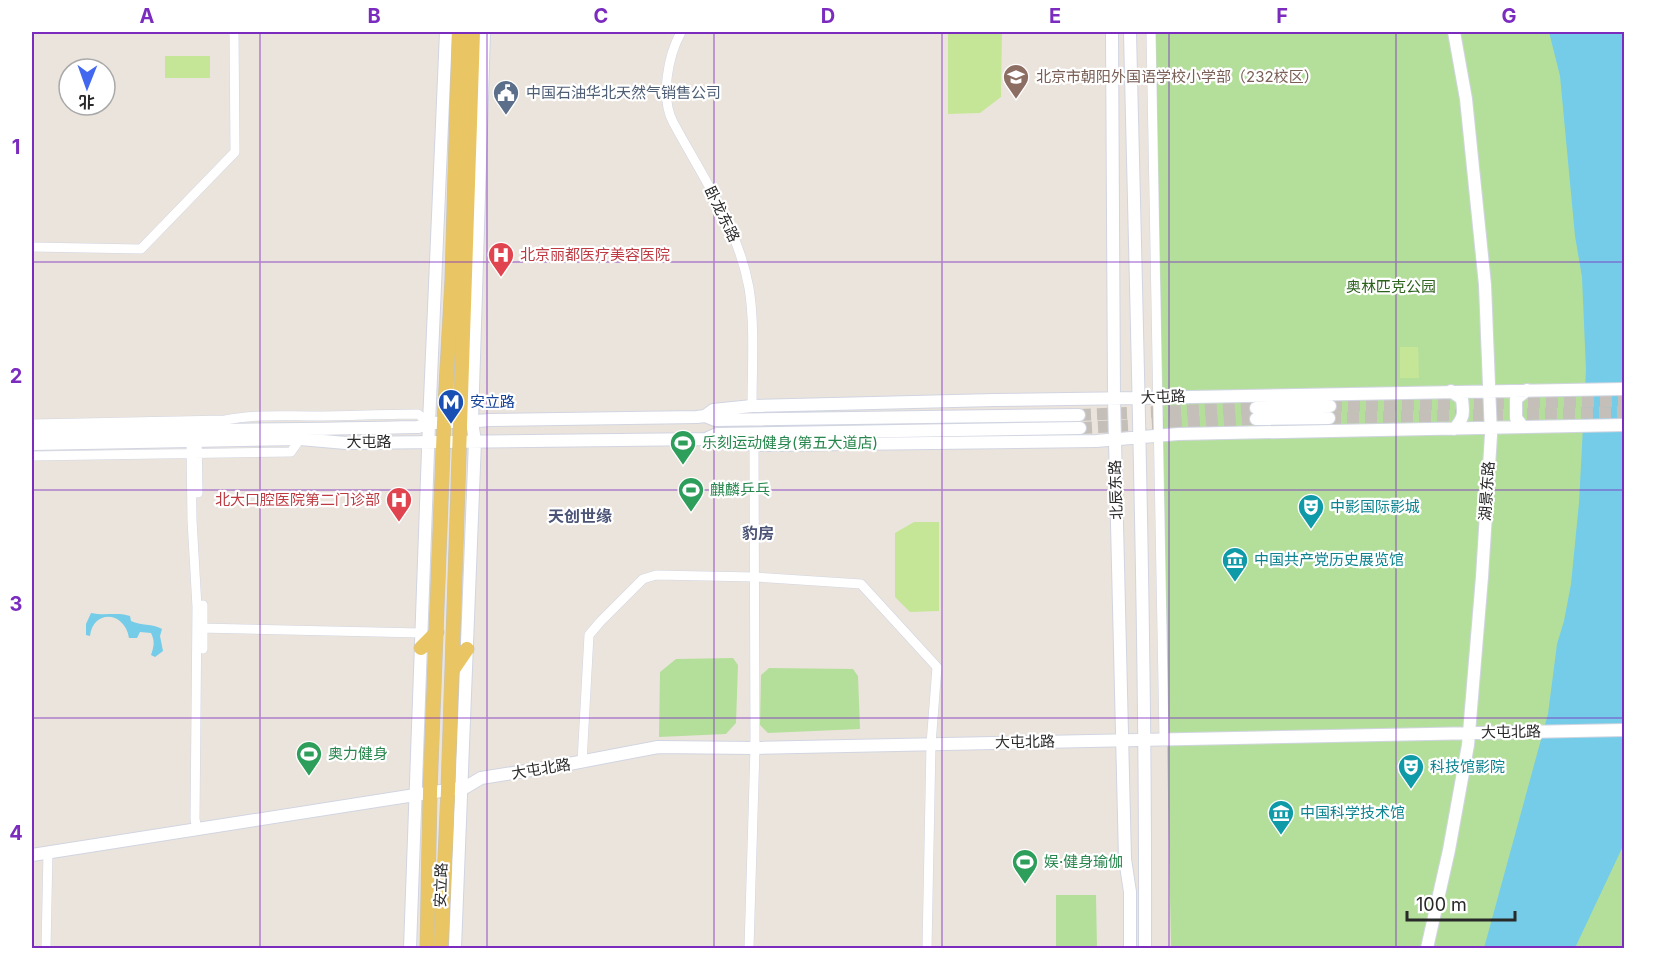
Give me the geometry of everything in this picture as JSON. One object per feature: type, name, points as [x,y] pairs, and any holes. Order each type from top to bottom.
[{"type":"main road","points":[[444,423],[452,280],[459,32]]},
{"type":"main road","name":"安立路","points":[[441,948],[455,789],[452,671],[458,442],[465,422],[473,32]]},
{"type":"main road","name":"安立路","points":[[427,948],[430,792],[444,423]]},
{"type":"main road","points":[[421,648],[437,632]]},
{"type":"main road","points":[[452,671],[467,649]]},
{"type":"street","points":[[32,247],[141,249],[235,152],[234,32]]},
{"type":"street","name":"安立路","points":[[410,948],[446,32]]},
{"type":"street","name":"安立路","points":[[455,948],[455,789],[467,649],[475,441],[465,422],[484,32]]},
{"type":"street","name":"卧龙东路","points":[[681,32],[673,49],[668,72],[669,112],[734,235],[746,273],[752,312],[752,406]]},
{"type":"street","name":"北辰东路","points":[[1112,32],[1114,398],[1125,859],[1130,892],[1130,948]]},
{"type":"street","name":"北辰东路","points":[[1130,32],[1144,741],[1145,948]]},
{"type":"street","points":[[1150,32],[1164,740]]},
{"type":"street","name":"湖景东路","points":[[1454,32],[1466,99],[1493,391]]},
{"type":"street","name":"湖景东路","points":[[1435,948],[1456,851],[1473,733],[1489,578],[1494,429],[1492,273],[1474,97],[1462,32]]},
{"type":"street","name":"大屯路","points":[[705,416],[712,410],[752,406],[1624,389]]},
{"type":"street","points":[[1523,428],[1516,418],[1516,399],[1527,390]]},
{"type":"street","points":[[1451,392],[1462,399],[1464,409],[1462,420],[1454,429]]},
{"type":"street","points":[[1256,413],[1330,412]]},
{"type":"street","points":[[32,424],[225,420],[256,416],[417,414],[429,423]]},
{"type":"street","name":"大屯路","points":[[32,432],[195,444],[255,430],[418,427],[429,423],[489,420],[705,416],[715,420],[1079,422],[717,434],[706,439]]},
{"type":"street","name":"大屯路","points":[[32,444],[195,444],[300,439],[346,443],[706,439],[723,443],[754,445],[1096,441],[1159,435],[1624,425]]},
{"type":"street","points":[[32,456],[195,444],[200,628],[200,818],[197,830]]},
{"type":"street","points":[[749,948],[755,748],[754,445]]},
{"type":"street","points":[[582,762],[589,635],[643,579],[656,575],[755,577],[861,584],[937,667],[931,744],[927,948]]},
{"type":"street","points":[[200,628],[421,633]]},
{"type":"street","name":"大屯北路","points":[[416,795],[466,787],[481,778],[658,747],[755,748],[1624,730]]},
{"type":"street","name":"湖景东路","points":[[1427,948],[1443,884],[1473,733]]},
{"type":"street","points":[[32,855],[416,795]]},
{"type":"street","points":[[46,948],[48,852]]},
{"type":"green space","points":[[948,32],[1002,32],[1001,97],[980,113],[948,114]]},
{"type":"green space","name":"奥林匹克公园","points":[[1153,32],[1624,32],[1624,948],[1171,948]]},
{"type":"green space","points":[[165,56],[210,56],[210,78],[165,78]]},
{"type":"green space","points":[[1400,347],[1418,347],[1419,378],[1400,378]]},
{"type":"green space","points":[[914,522],[939,522],[939,611],[910,612],[895,597],[895,533]]},
{"type":"green space","points":[[733,658],[738,665],[736,723],[726,734],[659,737],[660,672],[676,659]]},
{"type":"green space","points":[[769,668],[853,669],[858,676],[860,729],[768,733],[760,725],[761,675]]},
{"type":"green space","points":[[1056,895],[1096,895],[1097,948],[1056,948]]},
{"type":"water","points":[[1549,32],[1624,32],[1624,844],[1575,948],[1484,948],[1548,714],[1557,644],[1571,584],[1579,503],[1586,370],[1582,277],[1575,236],[1560,76]]},
{"type":"water","points":[[91,613],[130,616],[131,621],[135,623],[162,629],[160,636],[163,651],[155,657],[151,655],[154,644],[151,633],[140,632],[137,638],[129,638],[122,622],[116,618],[109,617],[97,621],[92,627],[90,636],[86,635],[86,624]]},
{"type":"tunnel","points":[[1330,406],[1624,401]]},
{"type":"tunnel","points":[[1079,415],[1256,408]]},
{"type":"tunnel","points":[[1329,418],[1624,412]]},
{"type":"tunnel","points":[[1080,428],[1256,419]]},
{"type":"place","name":"北京市朝阳外国语学校小学部（232校区）","points":[[1016,100]]},
{"type":"place","name":"中国石油华北天然气销售公司","points":[[506,116]]},
{"type":"place","name":"北京丽都医疗美容医院","points":[[501,278]]},
{"type":"place","name":"安立路","points":[[451,425]]},
{"type":"place","name":"乐刻运动健身(第五大道店)","points":[[683,466]]},
{"type":"place","name":"麒麟乒乓","points":[[691,513]]},
{"type":"place","name":"北大口腔医院第二门诊部","points":[[399,523]]},
{"type":"place","name":"中影国际影城","points":[[1311,530]]},
{"type":"place","name":"中国共产党历史展览馆","points":[[1235,583]]},
{"type":"place","name":"奥力健身","points":[[309,777]]},
{"type":"place","name":"科技馆影院","points":[[1411,790]]},
{"type":"place","name":"中国科学技术馆","points":[[1281,836]]},
{"type":"place","name":"娱·健身瑜伽","points":[[1025,885]]},
{"type":"district","name":"天创世缘","points":[[580,516]]},
{"type":"district","name":"豹房","points":[[758,533]]}]
